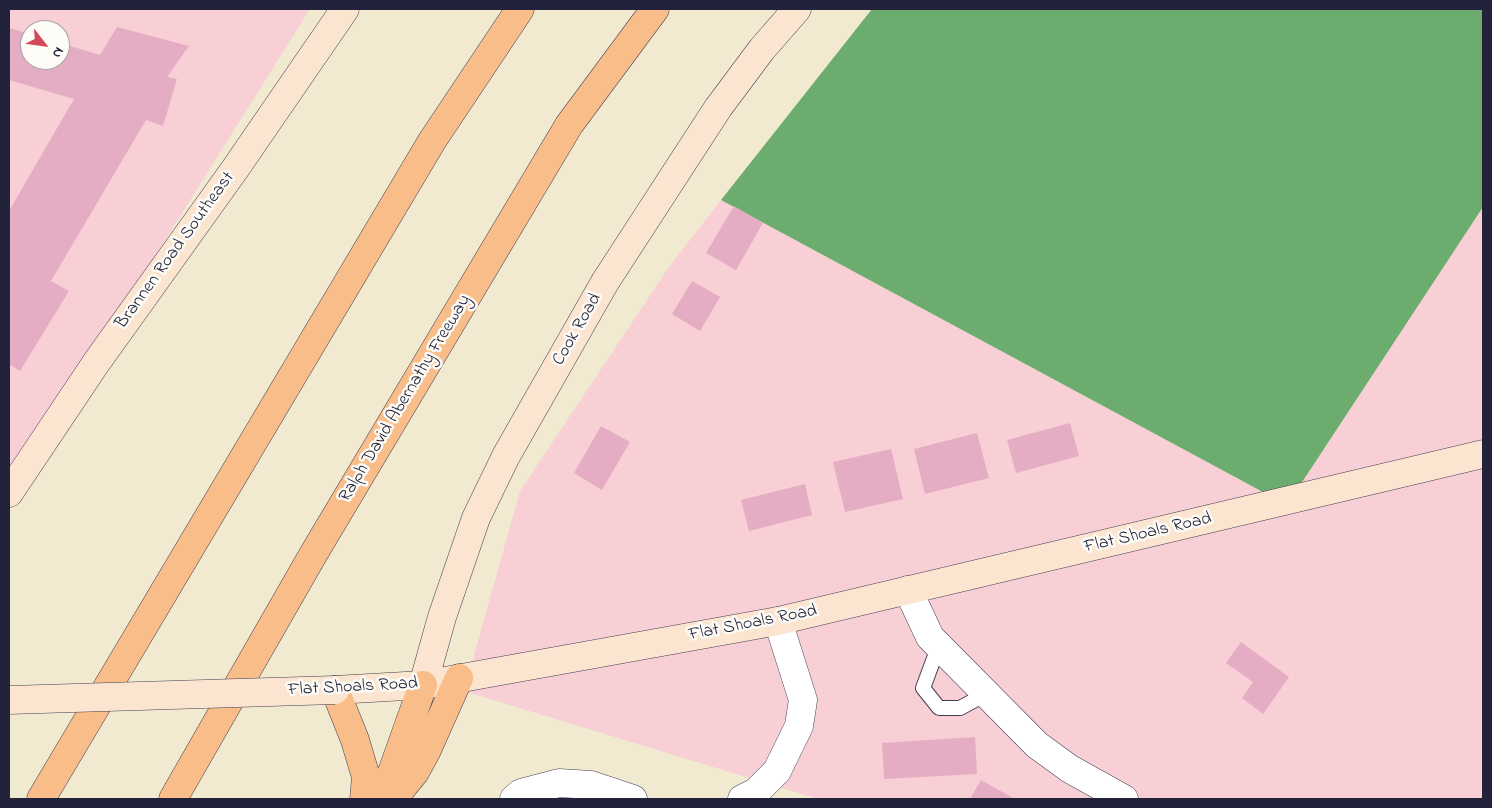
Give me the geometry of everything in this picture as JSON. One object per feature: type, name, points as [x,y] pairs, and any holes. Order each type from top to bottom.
[{"type":"highway","points":[[41,799],[432,141],[520,9]]},
{"type":"highway","name":"Ralph David Abernathy Freeway","points":[[173,799],[314,553],[569,125],[656,9]]},
{"type":"highway","points":[[393,799],[414,772],[426,752],[459,678]]},
{"type":"highway","points":[[379,799],[392,772],[423,685]]},
{"type":"highway","points":[[335,690],[355,740],[366,777],[364,799]]},
{"type":"main road","name":"Brannen Road Southeast","points":[[9,493],[96,363],[235,169],[345,9]]},
{"type":"main road","name":"Cook Road","points":[[423,685],[442,617],[476,518],[506,456],[605,282],[713,116],[762,49],[797,9]]},
{"type":"main road","name":"Flat Shoals Road","points":[[9,700],[335,690],[423,685],[778,621],[1483,454]]},
{"type":"street","points":[[908,590],[930,637],[1037,745],[1070,769],[1124,799]]},
{"type":"street","points":[[742,799],[756,792],[777,771],[799,726],[802,700],[778,621]]},
{"type":"street","points":[[514,799],[521,793],[559,783],[591,785],[633,799]]},
{"type":"lane","points":[[939,645],[923,688],[939,708],[960,708],[986,694]]},
{"type":"shaded area","points":[[9,9],[310,9],[125,304],[9,482]]},
{"type":"shaded area","points":[[721,200],[1287,505],[1483,207],[1483,799],[818,799],[464,691],[520,491],[669,267]]},
{"type":"green space","points":[[872,9],[1483,9],[1483,207],[1287,505],[721,200]]},
{"type":"building","points":[[117,27],[189,46],[167,77],[177,79],[163,126],[146,120],[51,281],[69,291],[20,371],[9,364],[9,211],[74,99],[9,80],[9,28],[20,31],[20,70],[70,70],[70,46],[100,55]]},
{"type":"building","points":[[734,206],[763,223],[736,270],[706,253]]},
{"type":"building","points":[[692,281],[720,297],[700,331],[672,314]]},
{"type":"building","points":[[1070,423],[1079,456],[1016,473],[1007,440]]},
{"type":"building","points":[[601,426],[630,442],[602,490],[574,473]]},
{"type":"building","points":[[977,433],[989,478],[925,494],[914,449]]},
{"type":"building","points":[[891,449],[903,499],[845,512],[833,462]]},
{"type":"building","points":[[805,484],[812,515],[749,531],[741,500]]},
{"type":"building","points":[[1241,642],[1289,677],[1263,714],[1242,698],[1253,682],[1226,663]]},
{"type":"building","points":[[975,737],[977,774],[884,779],[882,743]]},
{"type":"building","points":[[981,780],[1015,799],[970,799]]}]
